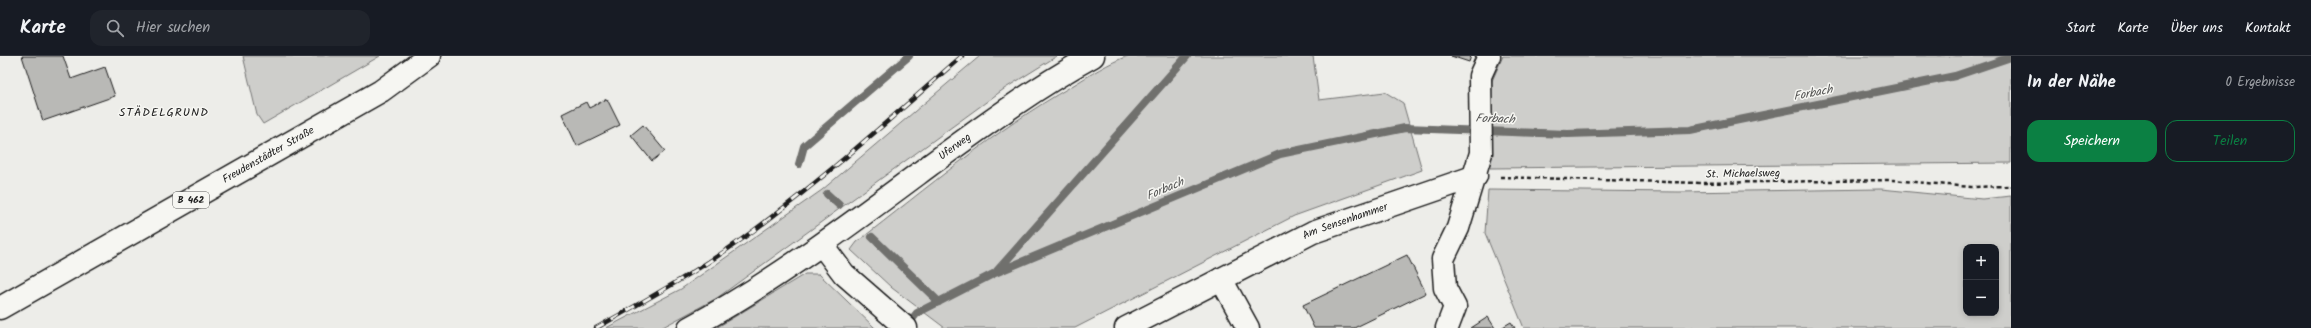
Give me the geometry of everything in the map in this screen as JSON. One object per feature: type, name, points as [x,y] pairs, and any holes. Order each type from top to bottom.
[{"type":"street","name":"Freudenstädter Straße","points":[[0,308],[381,91],[429,56]]},
{"type":"street","name":"Uferweg","points":[[689,328],[822,245],[976,132],[1068,69],[1093,56]]},
{"type":"street","points":[[1448,328],[1455,307],[1445,288],[1443,259],[1458,228],[1476,176],[1481,154],[1480,76],[1489,56]]},
{"type":"street","name":"Am Sensenhammer","points":[[1126,328],[1313,232],[1476,176]]},
{"type":"street","points":[[822,245],[844,274],[906,328]]},
{"type":"street","points":[[1221,279],[1248,328]]},
{"type":"path","name":"St. Michaelsweg","points":[[1476,176],[1701,183],[1892,180],[1971,187],[2011,186]]},
{"type":"shaded area","points":[[243,56],[380,56],[263,124],[257,115]]},
{"type":"shaded area","points":[[980,56],[1057,56],[1004,89],[717,298],[661,328],[606,328],[681,289],[822,190]]},
{"type":"shaded area","points":[[1128,56],[1313,56],[1319,100],[1385,92],[1403,103],[1422,170],[1294,216],[1075,328],[945,328],[892,288],[851,250],[857,242],[935,181],[1016,121],[1099,70]]},
{"type":"shaded area","points":[[1503,56],[2011,56],[2011,163],[1490,168],[1492,81]]},
{"type":"shaded area","points":[[1881,189],[1982,199],[2011,196],[2011,328],[1524,328],[1485,233],[1488,190],[1679,192]]},
{"type":"shaded area","points":[[805,274],[819,274],[875,328],[716,328]]},
{"type":"building","points":[[22,56],[63,56],[71,79],[105,67],[115,96],[43,121]]},
{"type":"building","points":[[1451,56],[1471,56],[1469,62]]},
{"type":"building","points":[[607,99],[620,125],[577,146],[562,114],[586,102],[589,108]]},
{"type":"building","points":[[643,125],[665,151],[652,161],[631,135]]},
{"type":"building","points":[[1407,255],[1426,293],[1354,328],[1314,328],[1303,305]]},
{"type":"building","points":[[1488,317],[1495,328],[1471,328]]},
{"type":"building","points":[[1511,322],[1515,328],[1501,328]]},
{"type":"waterway","points":[[799,164],[804,146],[909,56]]},
{"type":"waterway","name":"Forbach","points":[[997,271],[1187,56]]},
{"type":"waterway","name":"Forbach","points":[[906,327],[917,313],[995,273],[1280,154],[1405,128],[1568,134],[1690,130],[1955,76],[2011,57]]},
{"type":"waterway","points":[[827,194],[839,205]]},
{"type":"waterway","points":[[872,237],[939,302]]},
{"type":"railway","points":[[596,328],[704,265],[767,221],[852,152],[962,56]]},
{"type":"district","name":"STÄDELGRUND","points":[[164,112]]}]
